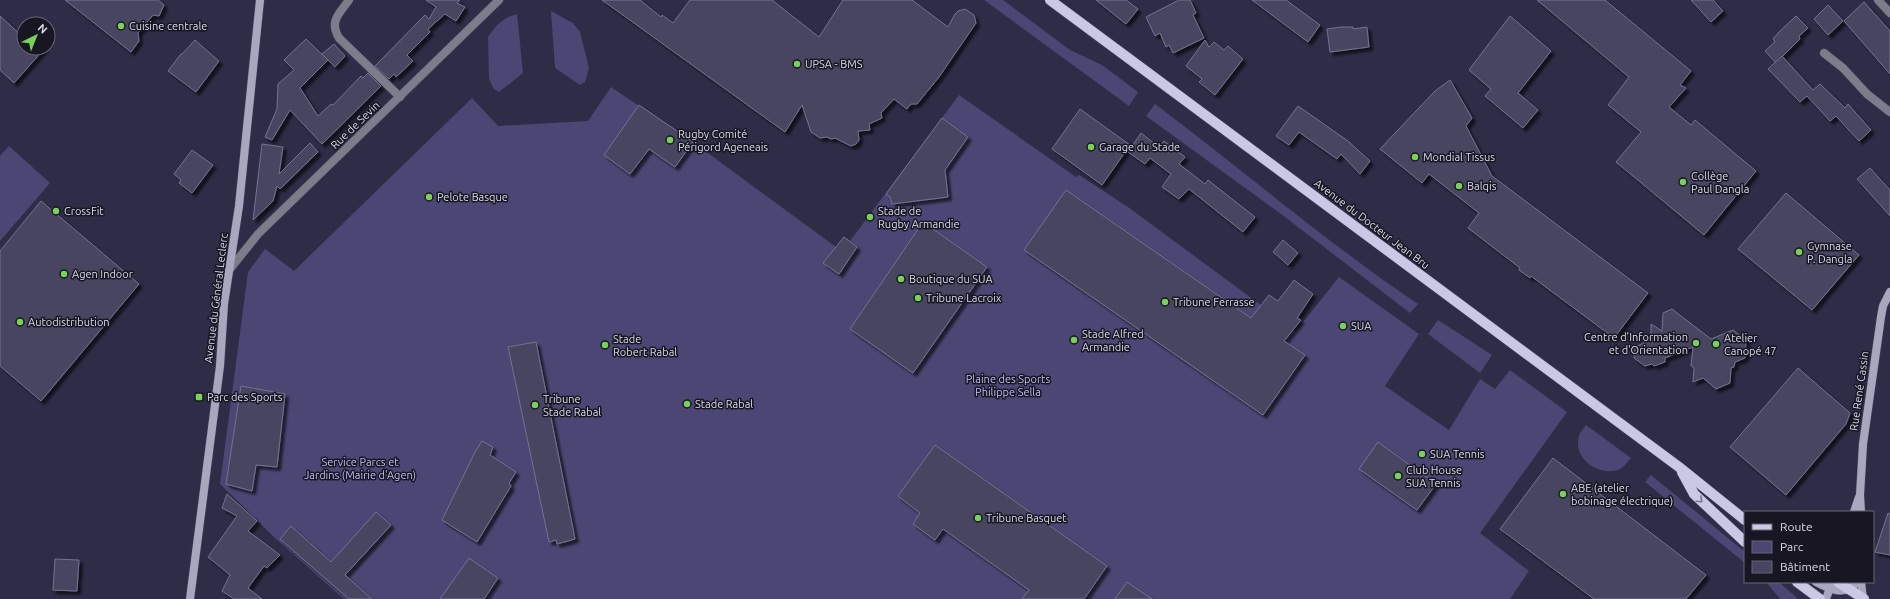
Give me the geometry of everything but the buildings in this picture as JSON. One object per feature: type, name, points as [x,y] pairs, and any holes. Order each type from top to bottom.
[{"type":"main road","name":"Avenue du Docteur Jean Bru","points":[[1050,0],[1679,467],[1744,519]]},
{"type":"main road","name":"Avenue du Docteur Jean Bru","points":[[1679,467],[1694,494],[1744,541]]},
{"type":"main road","points":[[1798,583],[1820,599]]},
{"type":"main road","points":[[1842,583],[1853,586],[1863,599]]},
{"type":"street","name":"Avenue du Général Leclerc","points":[[190,599],[220,366],[224,304],[239,206],[260,0]]},
{"type":"street","points":[[350,0],[335,21],[335,30],[339,38],[400,97]]},
{"type":"street","name":"Rue de Sevin","points":[[230,269],[258,234],[499,0]]},
{"type":"street","points":[[1878,0],[1890,14]]},
{"type":"street","points":[[1824,53],[1843,68],[1866,94],[1890,112]]},
{"type":"street","name":"Rue René Cassin","points":[[1860,495],[1863,444],[1875,356],[1884,306],[1890,292]]},
{"type":"street","points":[[1854,511],[1860,495]]},
{"type":"street","points":[[1860,495],[1861,511]]},
{"type":"street","points":[[1721,520],[1744,534]]},
{"type":"street","points":[[1821,583],[1831,585],[1843,591],[1853,586]]},
{"type":"street","points":[[1861,583],[1863,599]]},
{"type":"street","points":[[1826,599],[1831,585]]},
{"type":"green space","points":[[984,0],[1003,0],[1070,50],[1102,65],[1138,92],[1129,106]]},
{"type":"green space","points":[[551,11],[573,23],[580,32],[589,68],[585,82],[580,85],[555,68]]},
{"type":"green space","points":[[517,14],[523,73],[499,92],[494,89],[489,79],[488,37],[497,25],[508,17]]},
{"type":"green space","name":"Plaine des Sports Philippe Sella","points":[[611,87],[693,142],[836,247],[844,237],[850,241],[959,95],[1076,177],[1079,175],[1128,207],[1296,331],[1339,277],[1419,334],[1385,386],[1449,430],[1480,379],[1495,389],[1510,370],[1567,412],[1480,533],[1529,571],[1510,599],[344,599],[276,539],[220,484],[248,272],[265,249],[294,271],[472,98],[498,126],[588,121]]},
{"type":"green space","points":[[1155,104],[1350,256],[1418,304],[1410,313],[1281,214],[1146,116]]},
{"type":"green space","points":[[9,146],[50,183],[0,241],[0,156]]},
{"type":"green space","points":[[1438,320],[1492,355],[1480,373],[1428,334]]},
{"type":"green space","points":[[1586,425],[1631,458],[1623,467],[1613,471],[1606,471],[1592,466],[1586,461],[1578,449],[1578,439]]},
{"type":"green space","points":[[1651,475],[1744,551],[1744,562],[1645,482]]},
{"type":"green space","points":[[1767,583],[1780,583],[1798,599],[1780,599]]},
{"type":"place","name":"Cuisine centrale","points":[[121,26]]},
{"type":"place","name":"UPSA - BMS","points":[[797,64]]},
{"type":"place","name":"Rugby Comité Périgord Ageneais","points":[[670,140]]},
{"type":"place","name":"Garage du Stade","points":[[1091,147]]},
{"type":"place","name":"Mondial Tissus","points":[[1415,157]]},
{"type":"place","name":"Collège Paul Dangla","points":[[1683,182]]},
{"type":"place","name":"Balqis","points":[[1459,186]]},
{"type":"place","name":"Pelote Basque","points":[[429,197]]},
{"type":"place","name":"CrossFit","points":[[56,211]]},
{"type":"place","name":"Stade de Rugby Armandie","points":[[870,217]]},
{"type":"place","name":"Gymnase P. Dangla","points":[[1799,252]]},
{"type":"place","name":"Agen Indoor","points":[[64,274]]},
{"type":"place","name":"Boutique du SUA","points":[[901,279]]},
{"type":"place","name":"Tribune Lacroix","points":[[918,298]]},
{"type":"place","name":"Tribune Ferrasse","points":[[1165,302]]},
{"type":"place","name":"Autodistribution","points":[[20,322]]},
{"type":"place","name":"SUA","points":[[1343,326]]},
{"type":"place","name":"Stade Alfred Armandie","points":[[1074,340]]},
{"type":"place","name":"Centre d'Information et d'Orientation","points":[[1696,343]]},
{"type":"place","name":"Atelier Canopé 47","points":[[1716,344]]},
{"type":"place","name":"Stade Robert Rabal","points":[[605,345]]},
{"type":"place","name":"Parc des Sports","points":[[199,397]]},
{"type":"place","name":"Stade Rabal","points":[[687,404]]},
{"type":"place","name":"Tribune Stade Rabal","points":[[535,405]]},
{"type":"place","name":"SUA Tennis","points":[[1422,454]]},
{"type":"place","name":"Club House SUA Tennis","points":[[1398,476]]},
{"type":"place","name":"ABE (atelier bobinage électrique)","points":[[1563,494]]},
{"type":"place","name":"Tribune Basquet","points":[[978,518]]},
{"type":"park label","name":"Service Parcs et Jardins (Mairie d'Agen)","points":[[360,468]]}]
